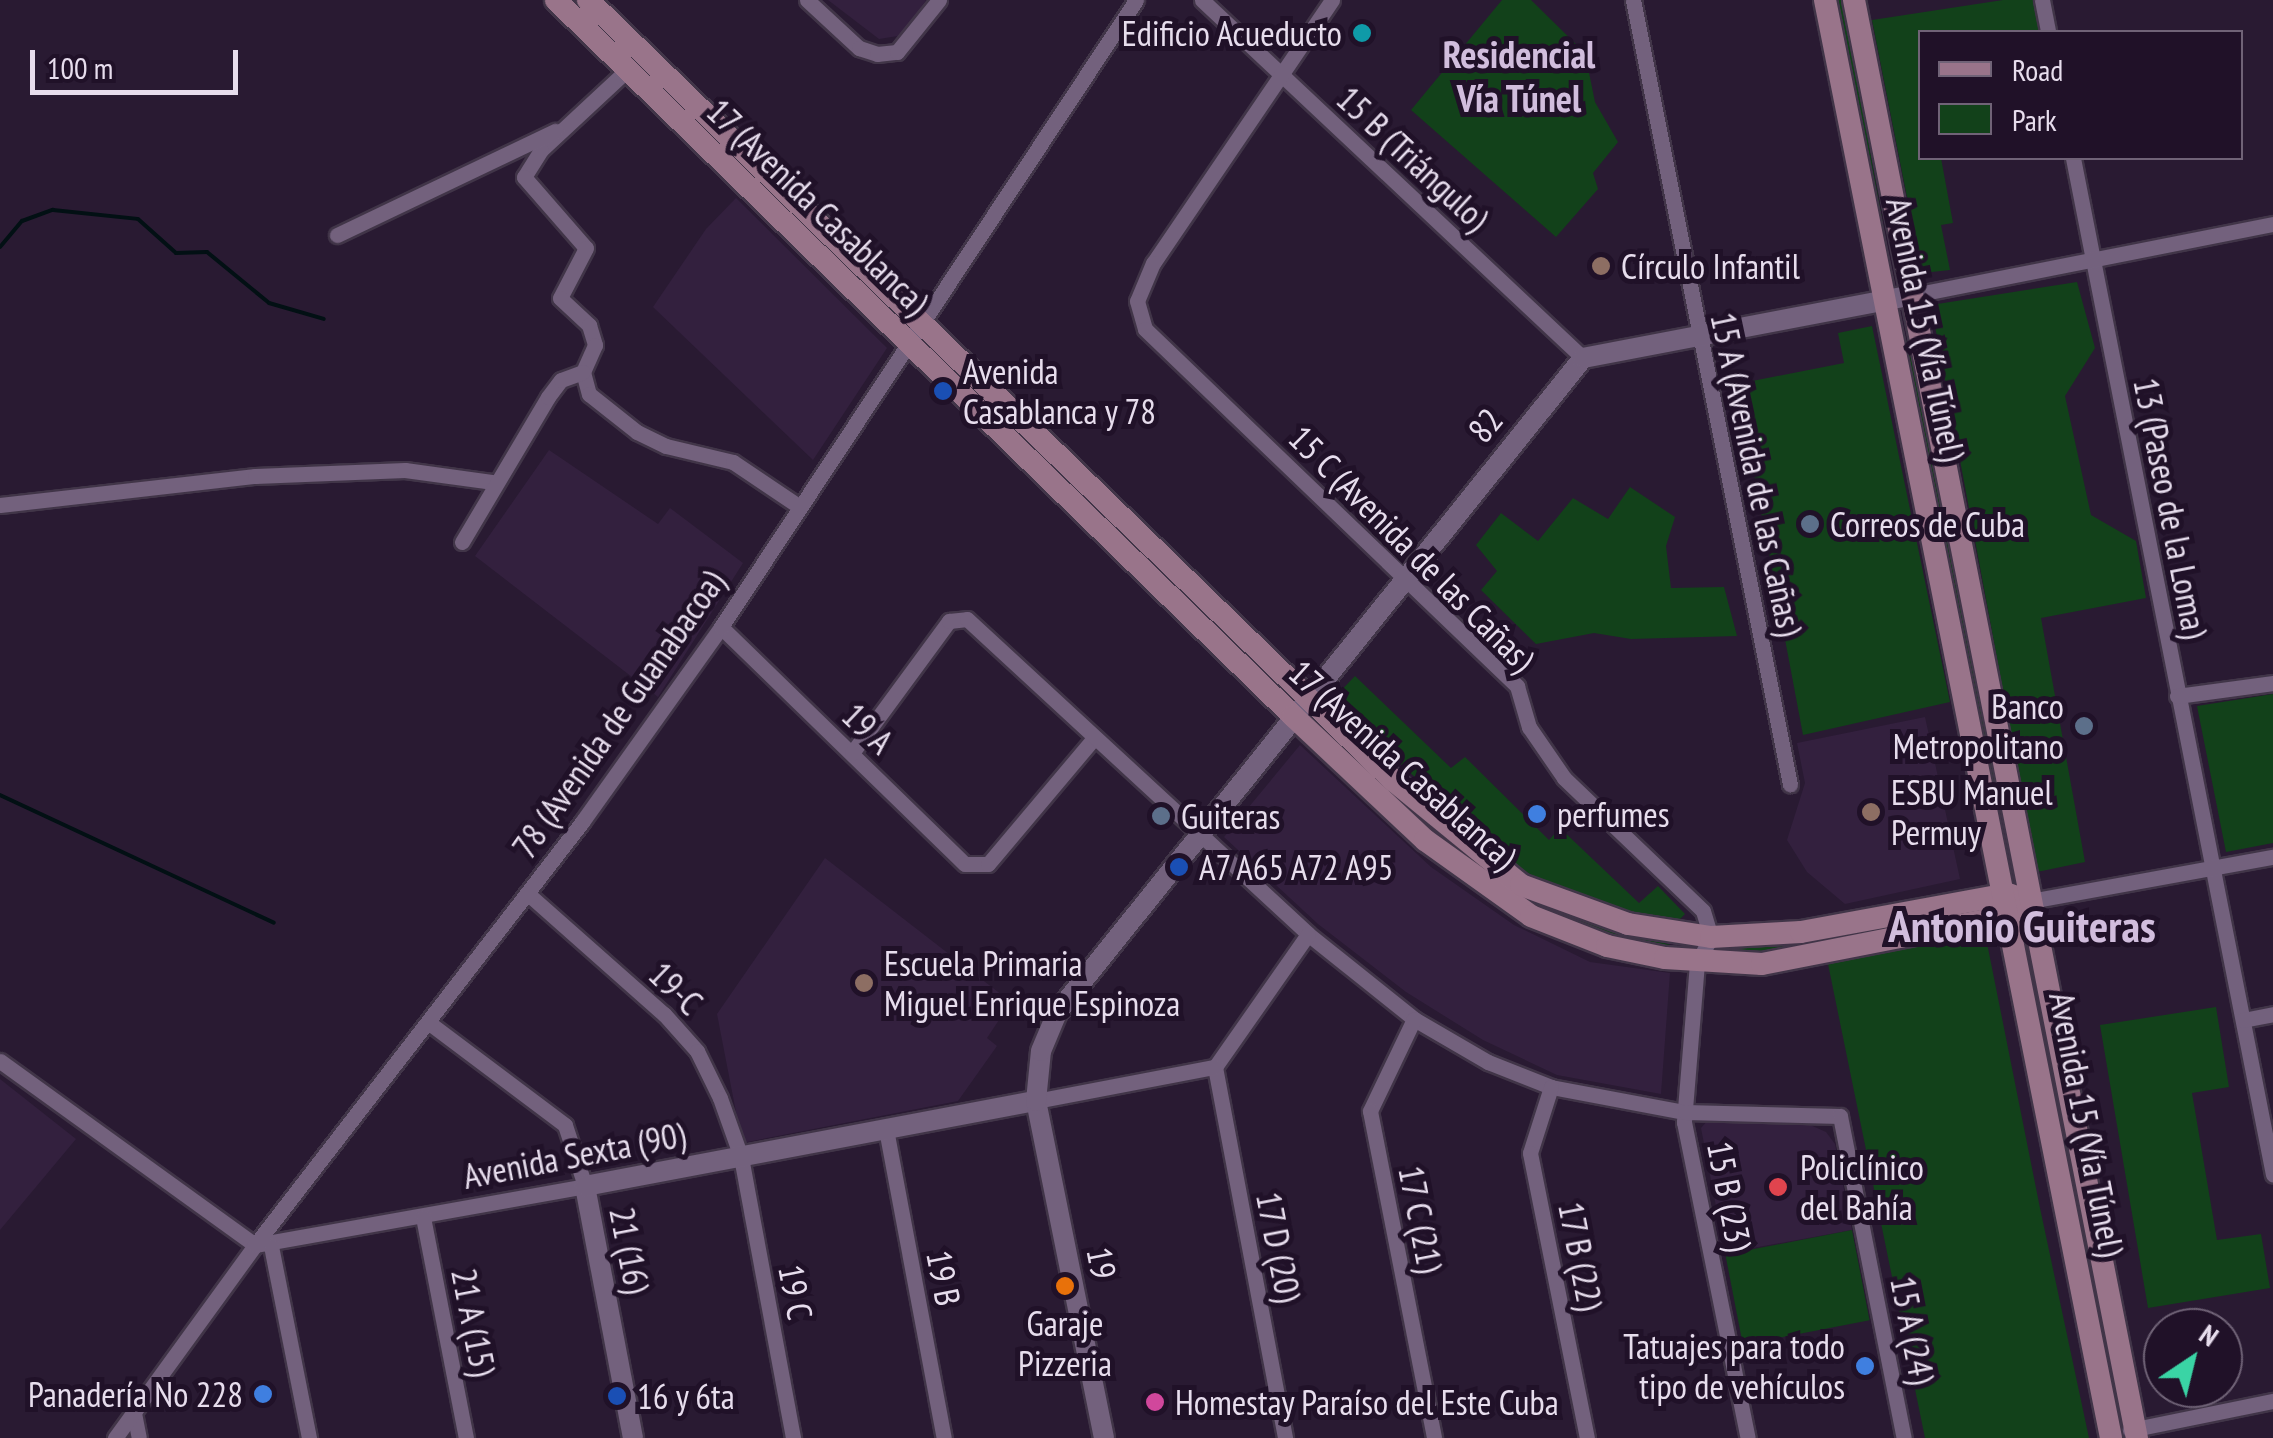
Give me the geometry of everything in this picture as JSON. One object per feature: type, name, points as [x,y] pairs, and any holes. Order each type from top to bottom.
[{"type":"main road","name":"17 (Avenida Casablanca)","points":[[556,0],[627,70],[1310,698],[1438,822],[1521,884],[1628,924],[1710,937],[1802,932],[2016,904]]},
{"type":"main road","name":"17 (Avenida Casablanca)","points":[[588,0],[1293,716],[1425,840],[1531,916],[1607,946],[1697,963],[1810,957],[2016,904]]},
{"type":"main road","name":"Avenida 15 (Vía Túnel)","points":[[1825,0],[1883,301],[2136,1433]]},
{"type":"main road","name":"Avenida 15 (Vía Túnel)","points":[[1854,0],[2110,1435]]},
{"type":"street","points":[[807,0],[859,48],[897,52],[938,0]]},
{"type":"street","name":"78 (Avenida de Guanabacoa)","points":[[115,1438],[263,1246],[722,627],[797,505],[917,334],[1136,0]]},
{"type":"street","name":"15 B (Triángulo)","points":[[1202,0],[1584,358]]},
{"type":"street","points":[[1281,75],[1332,0]]},
{"type":"street","name":"15 A (Avenida de las Cañas)","points":[[1632,0],[1696,334],[1790,784]]},
{"type":"street","points":[[2042,0],[2048,30]]},
{"type":"street","points":[[627,70],[564,128],[524,177],[586,248],[584,262],[560,298],[589,325],[595,345],[583,372],[588,394],[606,414],[666,446],[733,462],[797,505]]},
{"type":"street","name":"15 C (Avenida de las Cañas)","points":[[1281,75],[1153,263],[1137,301],[1145,329],[1517,686],[1529,726],[1564,778],[1697,903],[1710,937]]},
{"type":"street","points":[[338,235],[564,128]]},
{"type":"street","name":"13 (Paseo de la Loma)","points":[[2073,160],[2273,1175]]},
{"type":"street","points":[[1584,358],[2273,224]]},
{"type":"street","name":"82","points":[[1036,1100],[1041,1051],[1057,1013],[1584,358]]},
{"type":"street","points":[[462,542],[492,482],[526,443],[561,380],[583,372]]},
{"type":"street","points":[[0,505],[256,476],[405,470],[492,482]]},
{"type":"street","points":[[852,754],[949,621],[959,616],[1308,934],[1414,1019],[1488,1062],[1551,1087],[1685,1112]]},
{"type":"street","name":"19 A","points":[[722,627],[965,864],[988,864],[1094,738]]},
{"type":"street","points":[[2177,696],[2273,684]]},
{"type":"street","points":[[2016,904],[2273,856]]},
{"type":"street","name":"19-C","points":[[527,893],[697,1051],[740,1157]]},
{"type":"street","points":[[1215,1066],[1308,934]]},
{"type":"street","points":[[1697,963],[1710,937]]},
{"type":"street","name":"15 B (23)","points":[[1697,963],[1685,1112],[1748,1438]]},
{"type":"street","points":[[2243,1020],[2273,1014]]},
{"type":"street","name":"17 C (21)","points":[[1414,1019],[1370,1110],[1434,1438]]},
{"type":"street","name":"21 (16)","points":[[428,1022],[564,1125],[584,1186],[633,1438]]},
{"type":"street","points":[[0,1061],[263,1246],[309,1438]]},
{"type":"street","name":"Avenida Sexta (90)","points":[[263,1246],[1215,1066]]},
{"type":"street","name":"17 D (20)","points":[[1215,1066],[1285,1438]]},
{"type":"street","name":"17 B (22)","points":[[1551,1087],[1530,1154],[1586,1438]]},
{"type":"street","name":"19","points":[[1036,1100],[1104,1438]]},
{"type":"street","name":"15 A (24)","points":[[1685,1112],[1840,1116],[1904,1438]]},
{"type":"street","name":"19 B","points":[[886,1129],[944,1438]]},
{"type":"street","name":"19 C","points":[[740,1157],[793,1438]]},
{"type":"street","name":"21 A (15)","points":[[423,1217],[466,1438]]},
{"type":"street","points":[[2110,1435],[2136,1433],[2273,1401]]},
{"type":"street","points":[[134,1412],[139,1438]]},
{"type":"shaded area","points":[[828,0],[926,0],[904,35],[879,39]]},
{"type":"shaded area","points":[[736,198],[887,348],[813,460],[653,307],[706,229]]},
{"type":"shaded area","points":[[549,450],[658,524],[670,508],[743,563],[658,697],[475,556]]},
{"type":"shaded area","name":"ESBU Manuel Permuy","points":[[1925,717],[1960,879],[1845,904],[1807,872],[1787,840],[1805,783],[1797,743]]},
{"type":"shaded area","points":[[1300,745],[1431,867],[1514,925],[1590,962],[1670,973],[1661,1094],[1557,1075],[1483,1040],[1406,992],[1318,924],[1224,837]]},
{"type":"shaded area","name":"Escuela Primaria Miguel Enrique Espinoza","points":[[825,858],[1011,1002],[987,1038],[997,1046],[958,1101],[742,1143],[717,1014]]},
{"type":"shaded area","points":[[0,1079],[76,1139],[0,1230]]},
{"type":"shaded area","name":"Policlínico del Bahía","points":[[1708,1120],[1808,1124],[1826,1132],[1835,1144],[1852,1230],[1725,1253],[1701,1128]]},
{"type":"green space","points":[[1502,0],[1531,0],[1585,53],[1595,102],[1618,142],[1593,173],[1598,189],[1556,237],[1411,110]]},
{"type":"green space","points":[[1832,0],[1843,0],[1892,274],[1862,159]]},
{"type":"green space","points":[[2003,0],[2035,0],[2041,30],[1918,30],[1918,160],[1941,160],[1953,223],[1941,225],[1950,270],[1922,273],[1872,20]]},
{"type":"green space","points":[[2077,282],[2095,348],[2065,396],[2091,515],[2136,541],[2146,598],[2041,618],[2085,862],[2037,872],[1931,305]]},
{"type":"green space","points":[[1899,313],[1929,427],[2021,886],[1990,772]]},
{"type":"green space","points":[[1872,326],[1950,702],[1803,735],[1737,384],[1844,363],[1838,333]]},
{"type":"green space","points":[[1630,487],[1675,517],[1666,546],[1671,588],[1724,587],[1737,636],[1631,639],[1594,633],[1536,644],[1481,590],[1497,571],[1476,545],[1501,513],[1538,541],[1573,498],[1608,519]]},
{"type":"green space","points":[[1355,676],[1451,768],[1465,757],[1549,840],[1560,828],[1639,903],[1658,886],[1685,914],[1675,924],[1603,907],[1553,889],[1502,856],[1331,701]]},
{"type":"green space","points":[[2273,694],[2273,843],[2226,852],[2197,706]]},
{"type":"green space","points":[[1318,717],[1526,896],[1685,950],[1625,942],[1524,902],[1445,846],[1314,722]]},
{"type":"green space","points":[[1964,916],[1781,952],[1721,954],[1721,947]]},
{"type":"green space","points":[[2019,919],[2046,1025],[2120,1415],[2092,1307]]},
{"type":"green space","points":[[1985,933],[2089,1438],[1925,1438],[1828,964]]},
{"type":"green space","points":[[2216,1007],[2229,1087],[2192,1093],[2217,1240],[2261,1234],[2270,1288],[2148,1308],[2100,1025]]},
{"type":"green space","points":[[1852,1230],[1870,1320],[1743,1345],[1725,1255]]},
{"type":"waterway","points":[[0,247],[22,221],[53,210],[138,219],[176,253],[207,252],[269,303],[324,319]]},
{"type":"waterway","points":[[0,795],[274,923]]},
{"type":"place","name":"Edificio Acueducto","points":[[1362,33]]},
{"type":"place","name":"Círculo Infantil","points":[[1601,266]]},
{"type":"place","name":"Avenida Casablanca y 78","points":[[943,391]]},
{"type":"place","name":"Correos de Cuba","points":[[1810,524]]},
{"type":"place","name":"Banco Metropolitano","points":[[2084,726]]},
{"type":"place","name":"ESBU Manuel Permuy","points":[[1871,812]]},
{"type":"place","name":"perfumes","points":[[1537,814]]},
{"type":"place","name":"Guiteras","points":[[1161,816]]},
{"type":"place","name":"A7 A65 A72 A95","points":[[1179,867]]},
{"type":"place","name":"Escuela Primaria Miguel Enrique Espinoza","points":[[864,983]]},
{"type":"place","name":"Policlínico del Bahía","points":[[1778,1187]]},
{"type":"place","name":"Garaje Pizzeria","points":[[1065,1286]]},
{"type":"place","name":"Tatuajes para todo tipo de vehículos","points":[[1865,1366]]},
{"type":"place","name":"Panadería No 228","points":[[263,1394]]},
{"type":"place","name":"16 y 6ta","points":[[617,1396]]},
{"type":"place","name":"Homestay Paraíso del Este Cuba","points":[[1155,1402]]},
{"type":"district","name":"Residencial Vía Túnel","points":[[1519,76]]},
{"type":"district","name":"Antonio Guiteras","points":[[2022,926]]}]
